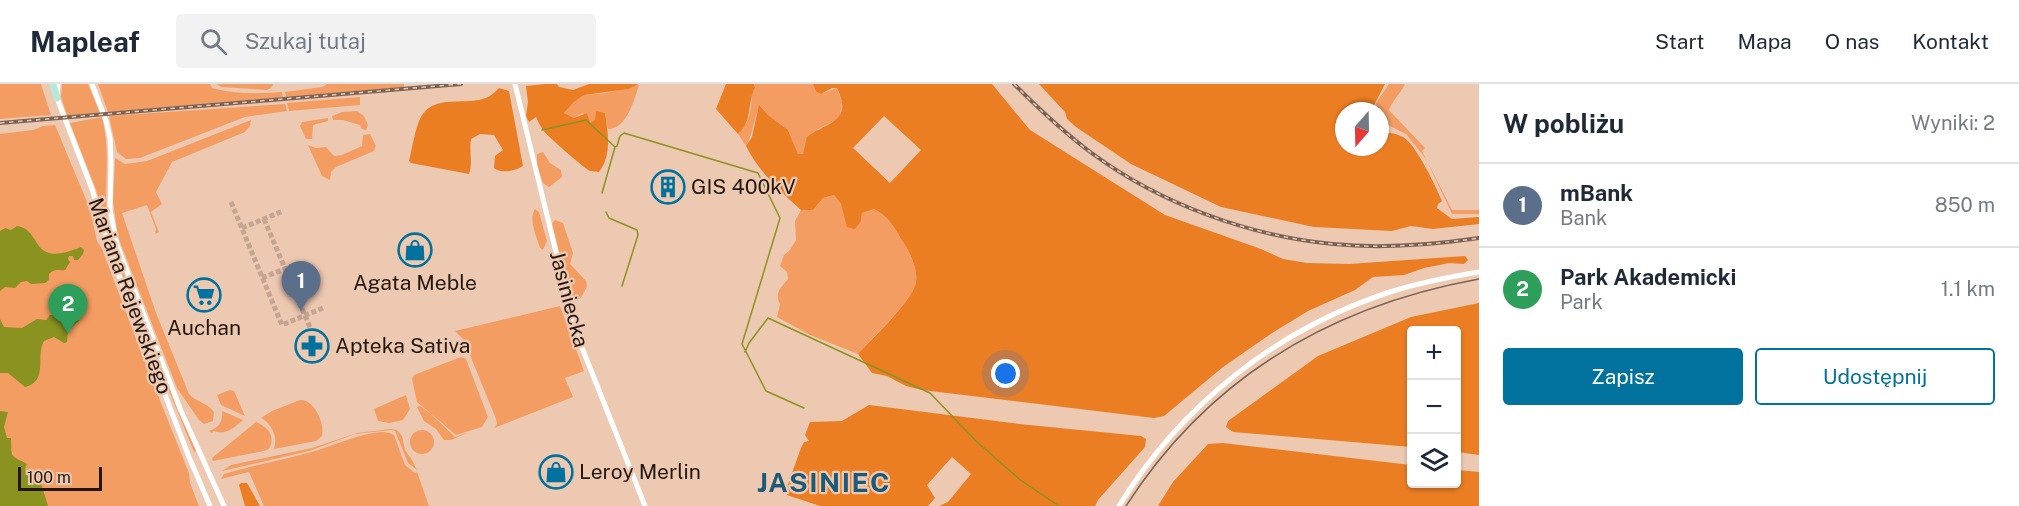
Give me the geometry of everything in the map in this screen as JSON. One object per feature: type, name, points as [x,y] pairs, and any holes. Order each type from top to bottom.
[{"type":"main road","points":[[56,84],[57,98]]},
{"type":"street","name":"Mariana Rejewskiego","points":[[92,84],[110,138],[110,210],[117,245],[179,404],[224,506]]},
{"type":"street","name":"Jasiniecka","points":[[515,84],[575,330],[645,506]]},
{"type":"street","name":"Mariana Rejewskiego","points":[[57,98],[92,189],[115,265],[210,506]]},
{"type":"street","points":[[1119,506],[1150,460],[1185,420],[1229,380],[1274,347],[1324,319],[1370,299],[1426,282],[1479,272]]},
{"type":"shaded area","points":[[0,84],[41,84],[51,115],[0,119]]},
{"type":"shaded area","points":[[62,84],[88,84],[100,113],[67,115],[61,97]]},
{"type":"shaded area","points":[[98,84],[210,84],[212,88],[238,92],[282,92],[283,97],[108,112]]},
{"type":"shaded area","points":[[216,84],[273,84],[267,90],[221,87]]},
{"type":"shaded area","points":[[327,84],[404,84],[404,87],[286,97],[285,92],[322,87]]},
{"type":"shaded area","points":[[557,84],[559,87],[573,90],[589,84],[639,84],[628,89],[584,95],[564,113],[574,118],[587,113],[590,123],[595,120],[596,111],[605,113],[607,151],[606,159],[599,172],[590,171],[566,152],[546,133],[536,117],[529,122],[526,116],[528,102],[526,86]]},
{"type":"shaded area","points":[[726,84],[754,84],[755,88],[746,124],[738,134],[716,109]]},
{"type":"shaded area","points":[[754,84],[813,84],[816,92],[821,94],[837,88],[842,102],[840,116],[818,129],[803,154],[798,154],[788,130],[760,106],[746,146],[738,134],[745,126],[750,114]]},
{"type":"shaded area","points":[[813,84],[992,84],[1030,130],[1165,215],[1283,259],[1307,263],[1349,264],[1465,256],[1468,260],[1464,264],[1449,263],[1404,275],[1373,277],[1355,290],[1308,311],[1272,333],[1223,367],[1164,416],[1154,418],[922,390],[906,386],[887,376],[872,373],[858,354],[900,309],[916,282],[916,271],[912,259],[893,225],[883,214],[874,209],[862,213],[861,221],[855,229],[847,227],[841,204],[834,195],[823,198],[813,210],[801,210],[764,173],[746,146],[752,137],[759,105],[788,130],[798,154],[803,154],[807,137],[836,119],[842,108],[837,88],[821,94],[816,92]],"holes":[[[884,116],[921,150],[890,183],[853,148]]]},
{"type":"shaded area","points":[[1039,84],[1385,84],[1376,102],[1335,102],[1335,156],[1389,156],[1389,133],[1403,137],[1414,148],[1435,186],[1442,201],[1437,208],[1452,219],[1479,217],[1479,224],[1433,229],[1411,226],[1392,231],[1314,227],[1221,207],[1131,164],[1076,127],[1067,119],[1065,112]]},
{"type":"shaded area","points":[[1389,84],[1405,84],[1389,110],[1389,102],[1377,102]]},
{"type":"shaded area","points":[[639,85],[629,113],[615,128],[608,129],[605,113],[590,124],[583,113],[574,118],[564,113],[584,95],[606,93]]},
{"type":"shaded area","points":[[499,88],[509,91],[523,166],[509,171],[494,168],[495,156],[503,150],[494,135],[480,134],[471,139],[469,174],[409,161],[418,124],[423,114],[431,107],[439,103],[479,100]]},
{"type":"shaded area","points":[[360,97],[360,105],[289,111],[287,103]]},
{"type":"shaded area","points":[[285,104],[287,111],[245,117],[140,158],[126,159],[117,152],[109,116]]},
{"type":"shaded area","points":[[1389,110],[1425,148],[1422,151],[1452,210],[1479,210],[1479,214],[1452,214],[1426,159],[1406,134],[1389,126]]},
{"type":"shaded area","points":[[357,111],[364,116],[368,125],[366,130],[360,125],[343,120],[333,120],[332,116],[342,112]]},
{"type":"shaded area","points":[[102,117],[107,155],[107,215],[112,241],[196,451],[194,452],[156,364],[119,266],[95,187],[70,123]]},
{"type":"shaded area","points":[[328,118],[328,121],[313,125],[312,139],[306,139],[300,126],[302,122]]},
{"type":"shaded area","points":[[251,120],[245,132],[172,162],[156,192],[162,204],[151,212],[159,232],[155,234],[156,229],[147,205],[122,213],[156,313],[189,394],[214,412],[213,421],[204,424],[177,388],[118,237],[113,202],[115,158],[125,164],[147,161]]},
{"type":"shaded area","points":[[55,125],[90,209],[97,241],[189,473],[190,483],[199,506],[0,506],[0,134]]},
{"type":"shaded area","points":[[370,134],[376,146],[374,151],[336,167],[331,172],[330,180],[322,176],[308,145],[316,148],[326,147],[334,156],[342,155],[362,146],[363,135]]},
{"type":"shaded area","points":[[543,152],[550,163],[561,170],[562,177],[549,187],[543,183],[537,166],[537,154]]},
{"type":"shaded area","points":[[834,195],[845,215],[861,221],[862,213],[874,209],[879,211],[893,225],[907,248],[916,271],[916,282],[908,298],[858,354],[810,335],[777,317],[780,304],[778,294],[788,279],[787,272],[780,266],[784,255],[796,240],[795,221],[801,210],[813,210],[823,198]]},
{"type":"shaded area","points":[[535,209],[539,212],[547,241],[543,250],[535,234],[532,218]]},
{"type":"shaded area","points":[[555,220],[563,223],[573,253],[570,264],[586,281],[587,287],[580,299],[574,299],[568,288],[552,223]]},
{"type":"shaded area","points":[[17,226],[25,229],[39,246],[52,254],[64,253],[81,247],[84,250],[83,254],[78,260],[69,256],[70,262],[65,270],[51,272],[49,280],[45,283],[21,282],[15,288],[5,287],[0,291],[0,231],[5,228],[11,230]]},
{"type":"shaded area","points":[[1479,303],[1479,455],[1461,453],[1461,326],[1407,326],[1407,447],[1233,432],[1226,427],[1228,421],[1318,356],[1411,317]]},
{"type":"shaded area","points":[[560,306],[584,371],[565,378],[573,397],[494,428],[497,424],[496,419],[464,340],[455,331]]},
{"type":"shaded area","points":[[66,312],[71,319],[80,320],[68,331],[67,342],[64,343],[54,337],[44,341],[39,374],[32,384],[25,387],[8,373],[0,373],[0,319],[4,327],[22,328],[37,319],[46,320],[50,315],[60,317]]},
{"type":"shaded area","points":[[461,357],[466,359],[488,417],[482,427],[456,435],[417,402],[412,379],[414,375]]},
{"type":"shaded area","points":[[230,390],[234,391],[245,416],[221,405],[217,395]]},
{"type":"shaded area","points":[[406,395],[410,409],[403,420],[389,423],[378,421],[374,409]]},
{"type":"shaded area","points":[[300,400],[310,403],[314,408],[322,425],[322,436],[316,441],[274,449],[273,431],[261,418]]},
{"type":"shaded area","points":[[869,405],[1019,424],[1141,436],[1146,439],[1145,447],[1095,506],[939,506],[948,502],[971,474],[952,457],[927,485],[935,498],[928,506],[820,506],[787,495],[787,487],[801,448],[804,442],[809,441],[805,435],[810,422],[842,421]]},
{"type":"shaded area","points":[[420,406],[455,437],[470,432],[451,440],[444,440],[436,429],[424,421],[417,407]]},
{"type":"shaded area","points":[[0,411],[8,412],[4,427],[7,438],[11,438],[13,455],[27,464],[25,469],[29,476],[41,483],[48,506],[0,506]]},
{"type":"shaded area","points":[[222,411],[243,420],[230,430],[212,433],[209,431],[220,424]]},
{"type":"shaded area","points":[[256,422],[270,432],[272,440],[269,449],[213,461],[212,458]]},
{"type":"shaded area","points":[[391,429],[397,430],[402,436],[405,450],[417,470],[408,463],[395,431],[392,430],[355,434],[309,451],[222,471],[231,465],[312,448],[357,433]]},
{"type":"shaded area","points":[[422,430],[430,434],[434,442],[430,450],[422,454],[414,450],[410,442],[414,434]]},
{"type":"shaded area","points":[[382,432],[394,435],[405,465],[415,473],[417,472],[429,506],[264,506],[249,472],[221,479],[224,474]]},
{"type":"shaded area","points":[[1223,443],[1407,465],[1407,488],[1461,488],[1461,470],[1479,472],[1479,506],[1158,506],[1173,482],[1208,444]]},
{"type":"shaded area","points":[[247,483],[260,506],[245,506],[239,485]]},
{"type":"waterway","points":[[542,130],[586,120],[615,147],[624,133],[758,173],[780,218],[742,344],[766,391],[804,408]]},
{"type":"waterway","points":[[602,193],[615,147]]},
{"type":"waterway","points":[[606,212],[609,218],[637,230],[638,235],[622,286]]},
{"type":"waterway","points":[[745,352],[768,318],[930,393],[976,441],[1019,479],[1059,506]]},
{"type":"tunnel","points":[[231,202],[282,325],[323,308]]},
{"type":"tunnel","points":[[242,228],[283,211]]},
{"type":"tunnel","points":[[264,219],[320,351]]},
{"type":"tunnel","points":[[262,278],[297,264]]},
{"type":"tram line","points":[[1126,506],[1159,460],[1195,420],[1235,385],[1278,354],[1324,329],[1373,308],[1424,291],[1479,279]]},
{"type":"railway","points":[[0,123],[461,84]]},
{"type":"railway","points":[[1014,84],[1072,138],[1119,172],[1147,188],[1207,215],[1270,234],[1333,244],[1406,246],[1479,238]]},
{"type":"place","name":"GIS 400kV","points":[[668,187]]},
{"type":"place","name":"Agata Meble","points":[[415,250]]},
{"type":"place","name":"Auchan","points":[[204,295]]},
{"type":"place","name":"mBank","points":[[301,311]]},
{"type":"place","name":"Park Akademicki","points":[[68,334]]},
{"type":"place","name":"Apteka Sativa","points":[[312,346]]},
{"type":"place","name":"Leroy Merlin","points":[[556,472]]},
{"type":"district","name":"JASINIEC","points":[[824,483]]}]
